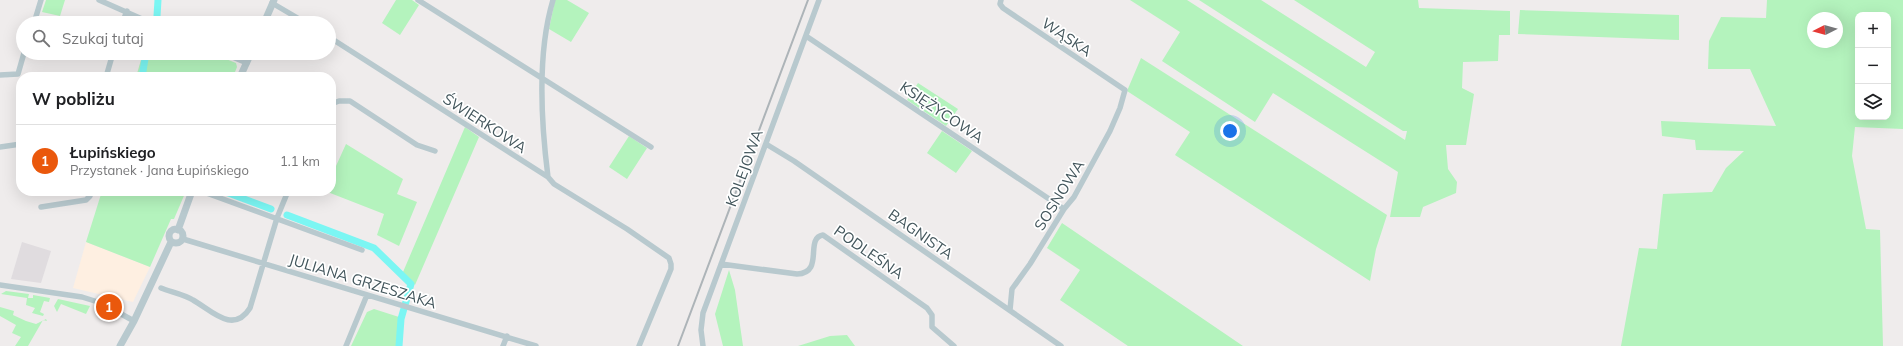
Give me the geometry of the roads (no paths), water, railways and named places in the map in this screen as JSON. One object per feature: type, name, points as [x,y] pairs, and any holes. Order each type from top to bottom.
[{"type":"street","points":[[36,16],[41,0]]},
{"type":"street","points":[[99,0],[137,16]]},
{"type":"street","points":[[418,0],[651,147]]},
{"type":"street","points":[[548,177],[544,129],[543,78],[547,23],[553,0]]},
{"type":"street","name":"KOLEJOWA","points":[[703,346],[701,330],[704,313],[819,0]]},
{"type":"street","name":"WĄSKA","points":[[1001,0],[1000,4],[1003,8],[1125,90]]},
{"type":"street","points":[[267,16],[273,1],[296,16]]},
{"type":"street","points":[[125,16],[127,11]]},
{"type":"street","name":"KSIĘŻYCOWA","points":[[806,36],[1064,209]]},
{"type":"street","name":"ŚWIERKOWA","points":[[336,41],[548,177],[554,184],[627,229],[668,258],[672,266],[639,346]]},
{"type":"street","points":[[19,72],[22,60]]},
{"type":"street","points":[[107,72],[111,60]]},
{"type":"street","points":[[241,60],[246,62],[242,72]]},
{"type":"street","points":[[0,75],[16,74]]},
{"type":"street","name":"SOSNOWA","points":[[1010,310],[1012,289],[1030,264],[1064,209],[1074,197],[1117,115],[1125,90]]},
{"type":"street","points":[[336,102],[350,101],[417,145],[435,151]]},
{"type":"street","points":[[0,146],[16,144]]},
{"type":"street","name":"BAGNISTA","points":[[766,144],[794,161],[1061,346]]},
{"type":"street","points":[[41,207],[86,200],[90,196]]},
{"type":"street","points":[[178,230],[190,196]]},
{"type":"street","points":[[215,196],[362,250]]},
{"type":"street","points":[[161,288],[192,300],[224,320],[235,319],[244,315],[250,308],[277,218],[286,196]]},
{"type":"street","points":[[120,346],[134,321],[171,242],[169,236],[170,232],[178,230],[183,234],[183,239],[177,244],[171,242]]},
{"type":"street","name":"PODLEŚNA","points":[[722,264],[797,274],[808,271],[811,267],[815,240],[819,235],[823,235],[927,308],[932,315],[932,327],[954,346]]},
{"type":"street","name":"JULIANA GRZESZAKA","points":[[183,239],[536,346]]},
{"type":"street","points":[[0,285],[82,296],[100,303],[134,321]]},
{"type":"street","points":[[346,346],[367,295]]},
{"type":"street","points":[[503,346],[507,336]]},
{"type":"waterway","points":[[157,16],[158,0]]},
{"type":"waterway","points":[[143,72],[145,60]]},
{"type":"waterway","points":[[236,196],[271,209]]},
{"type":"waterway","points":[[287,215],[374,248],[411,284],[401,319],[399,346]]},
{"type":"railway","points":[[678,346],[808,0]]},
{"type":"place","name":"Łupińskiego","points":[[109,307]]}]
